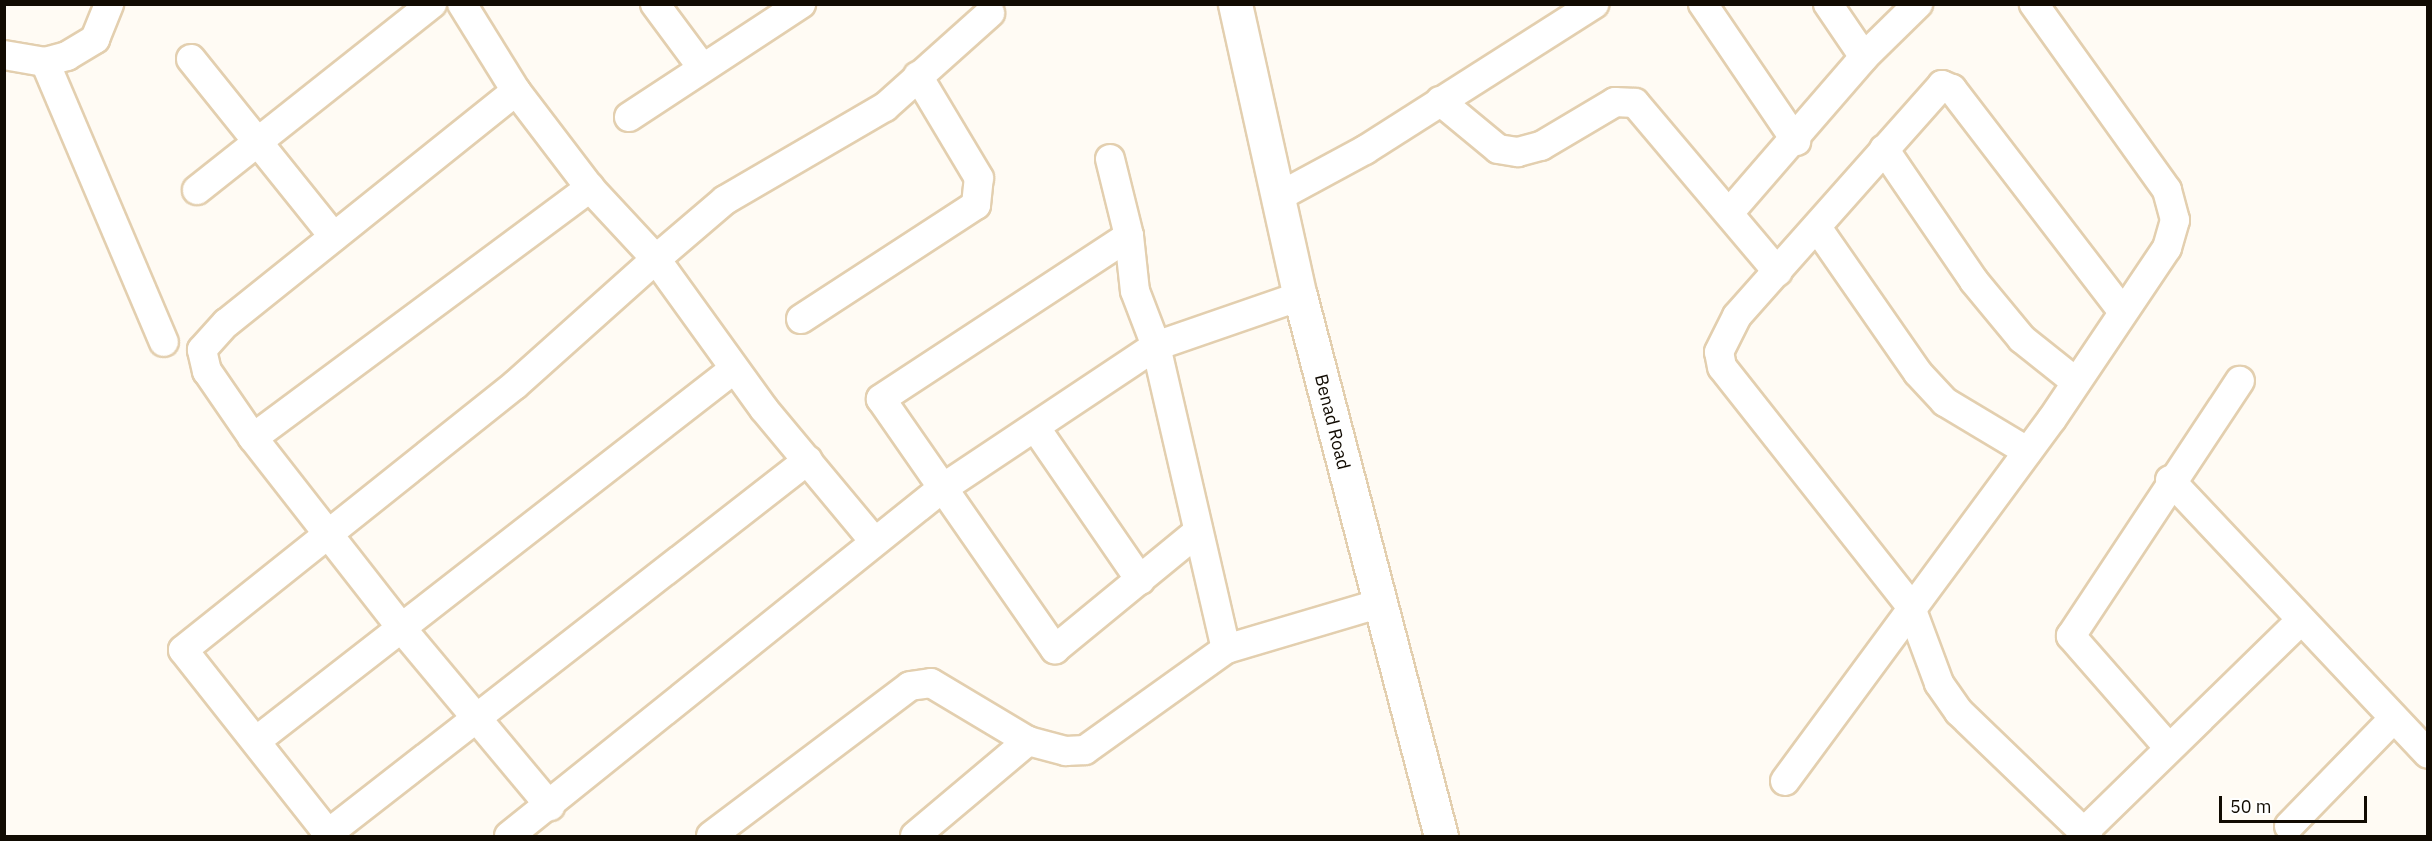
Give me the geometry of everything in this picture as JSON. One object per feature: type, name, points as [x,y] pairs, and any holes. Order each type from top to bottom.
[{"type":"main road","name":"Benad Road","points":[[1235,4],[1300,296],[1378,604],[1441,837]]},
{"type":"street","points":[[4,55],[45,62],[95,39],[109,4]]},
{"type":"street","points":[[196,190],[432,4]]},
{"type":"street","points":[[462,4],[516,91],[590,188],[656,259],[734,369],[874,542]]},
{"type":"street","points":[[655,4],[701,66]]},
{"type":"street","points":[[1278,197],[1440,101],[1594,4]]},
{"type":"street","points":[[1703,4],[1796,141]]},
{"type":"street","points":[[1828,4],[1864,57]]},
{"type":"street","points":[[1729,213],[1796,141],[1864,57],[1918,4]]},
{"type":"street","points":[[1785,781],[1910,605],[2027,452],[2167,248],[2175,220],[2167,190],[2034,4]]},
{"type":"street","points":[[629,117],[790,7]]},
{"type":"street","points":[[808,460],[328,836],[183,650],[515,385],[725,200],[885,106],[991,7]]},
{"type":"street","points":[[191,59],[334,237]]},
{"type":"street","points":[[45,62],[164,342]]},
{"type":"street","points":[[801,319],[976,205],[979,178],[918,76]]},
{"type":"street","points":[[2123,312],[1952,89],[1934,89],[1818,229],[1778,272],[1721,340],[1722,367],[1910,605],[1939,683],[1959,712],[2086,834],[2169,748],[2301,620]]},
{"type":"street","points":[[516,91],[226,323],[202,350],[207,371],[254,438],[402,629],[550,806]]},
{"type":"street","points":[[1440,101],[1498,149],[1518,152],[1541,146],[1625,99],[1635,103],[1778,272]]},
{"type":"street","points":[[1884,149],[1974,280],[2022,339],[2076,382]]},
{"type":"street","points":[[1110,159],[1129,236],[1135,291],[1156,346],[1196,533],[1226,649]]},
{"type":"street","points":[[254,438],[590,188]]},
{"type":"street","points":[[1818,229],[1945,402],[2027,452]]},
{"type":"street","points":[[1129,236],[881,399],[940,490],[1055,649],[1196,533]]},
{"type":"street","points":[[509,837],[779,625],[874,542],[940,490],[1156,346],[1300,296]]},
{"type":"street","points":[[256,741],[402,629],[574,488],[734,369]]},
{"type":"street","points":[[2169,748],[2071,636],[2170,480],[2240,381]]},
{"type":"street","points":[[1035,428],[1140,580]]},
{"type":"street","points":[[2170,480],[2427,754]]},
{"type":"street","points":[[711,837],[910,686],[931,683],[1028,741],[1066,751],[1085,750],[1226,649],[1378,604]]},
{"type":"street","points":[[2289,826],[2393,719]]},
{"type":"street","points":[[915,837],[1028,741]]}]
